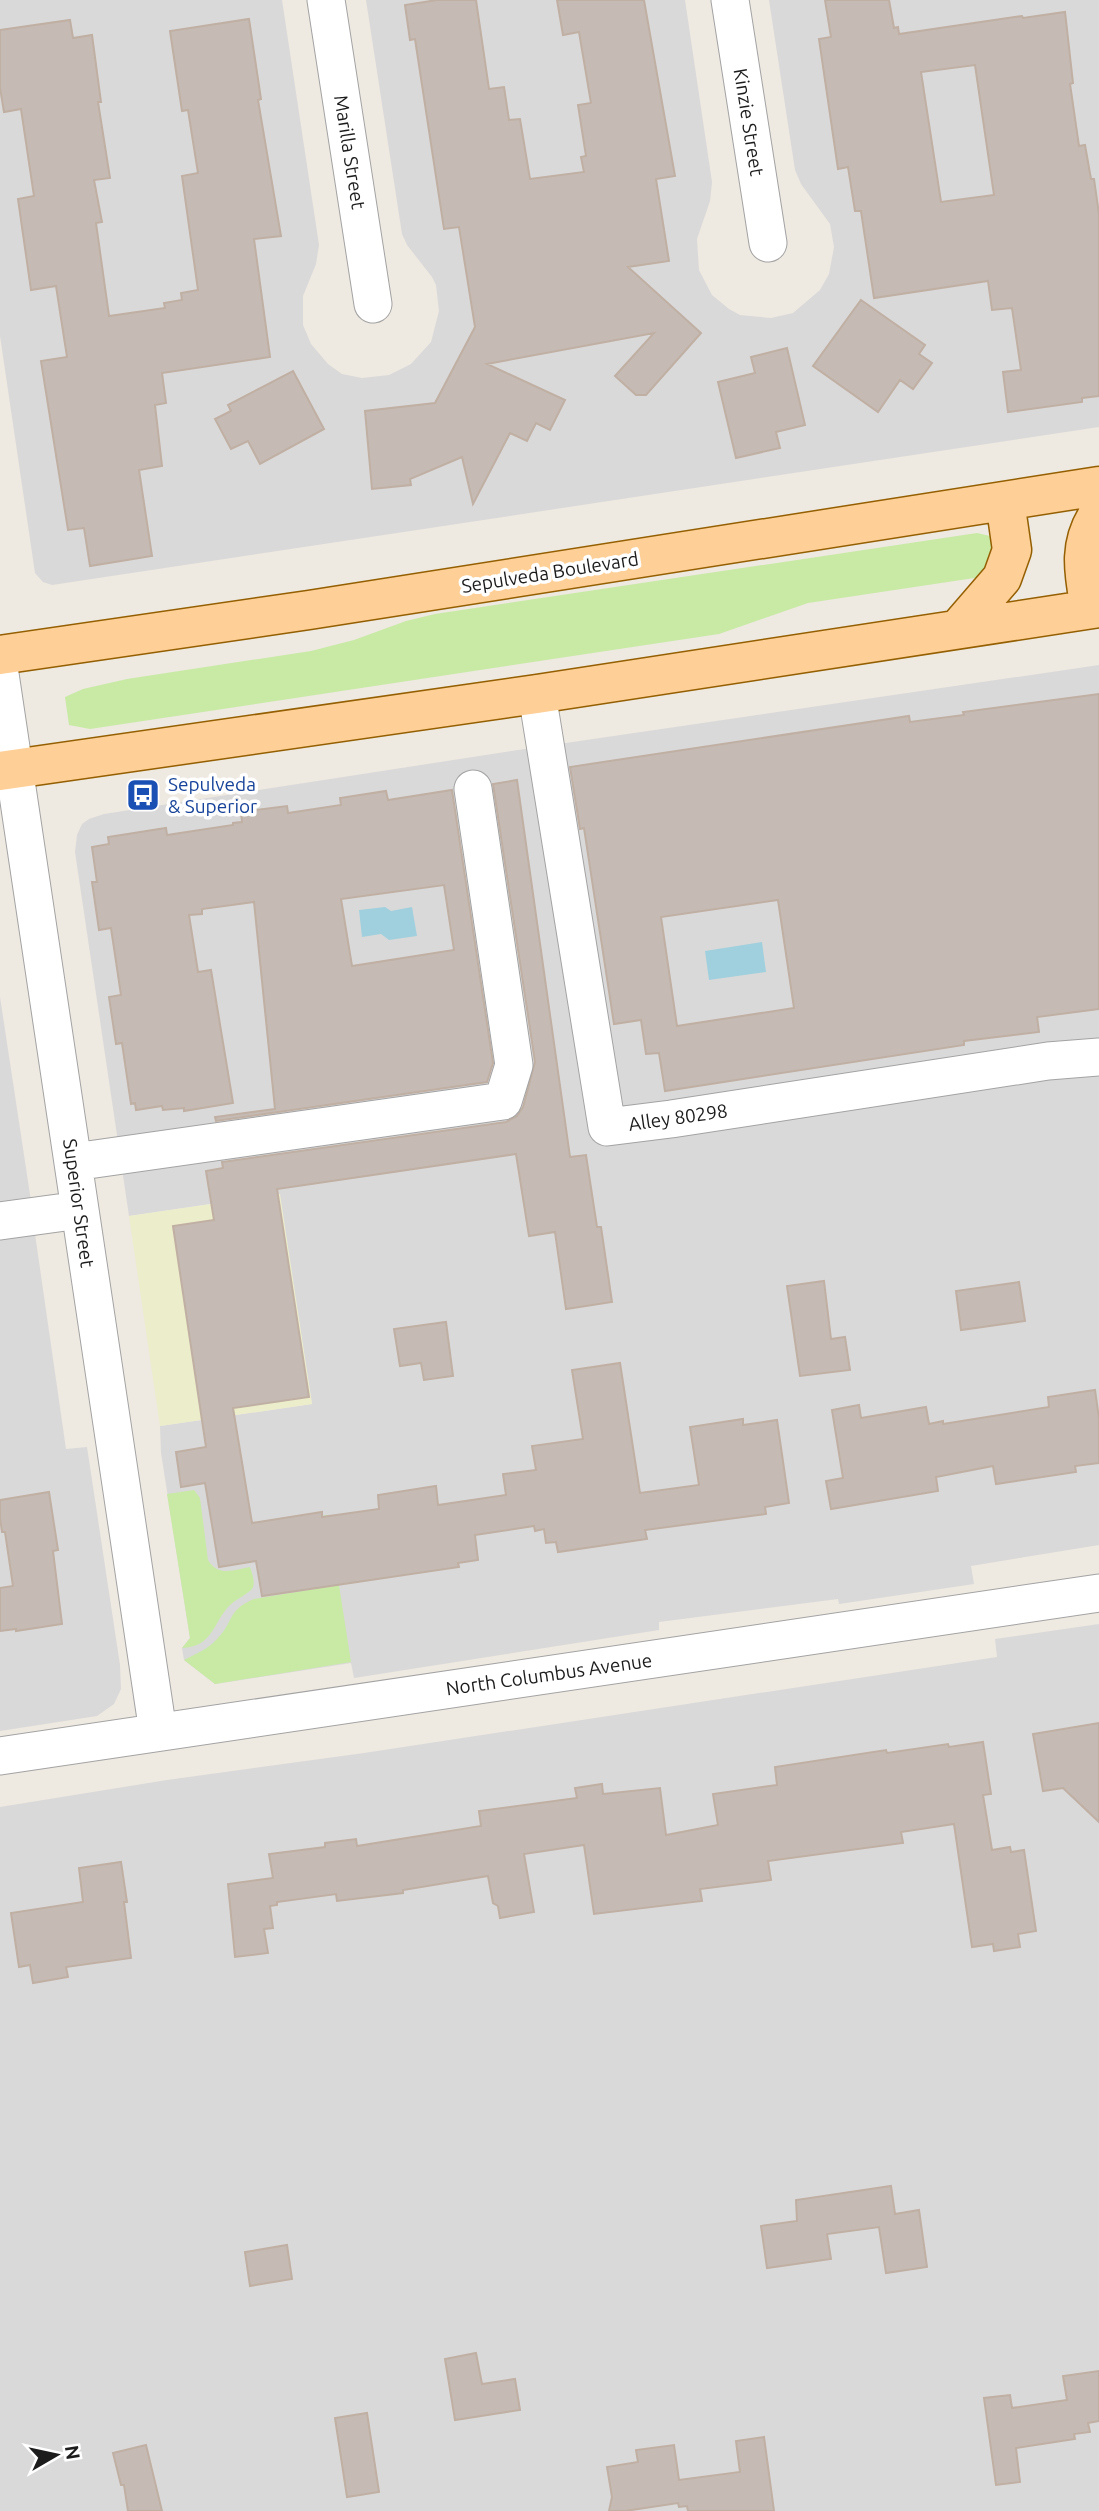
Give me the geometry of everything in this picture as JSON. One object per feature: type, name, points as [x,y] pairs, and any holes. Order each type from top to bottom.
[{"type":"main road","name":"Sepulveda Boulevard","points":[[0,655],[309,610],[1099,486]]},
{"type":"main road","points":[[958,629],[1002,578],[1012,550],[1005,501]]},
{"type":"main road","points":[[7,770],[537,694],[1095,608],[1083,567],[1088,529],[1099,513]]},
{"type":"street","name":"Marilla Street","points":[[326,0],[373,304]]},
{"type":"street","name":"Kinzie Street","points":[[730,0],[768,243]]},
{"type":"street","name":"Superior Street","points":[[0,674],[7,770],[74,1162],[158,1732]]},
{"type":"street","name":"Alley 80298","points":[[537,694],[607,1127],[1048,1061],[1099,1057]]},
{"type":"street","points":[[74,1162],[503,1101],[514,1065],[473,789]]},
{"type":"street","points":[[0,1222],[80,1210]]},
{"type":"street","name":"North Columbus Avenue","points":[[0,1756],[1099,1593]]},
{"type":"shaded area","points":[[0,0],[282,0],[319,245],[316,264],[303,296],[303,325],[311,344],[328,364],[342,374],[362,378],[389,375],[411,364],[431,342],[439,311],[436,285],[402,234],[366,0],[685,0],[712,182],[710,201],[697,239],[699,270],[712,295],[729,309],[740,315],[771,318],[793,313],[820,290],[829,274],[834,247],[830,224],[801,184],[795,170],[769,0],[1099,0],[1099,427],[52,585],[43,582],[35,573],[0,336]]},
{"type":"shaded area","points":[[1099,665],[1099,1545],[971,1566],[974,1584],[839,1604],[838,1599],[659,1622],[659,1630],[354,1678],[351,1663],[215,1684],[184,1660],[182,1648],[190,1638],[161,1453],[160,1426],[312,1404],[279,1194],[129,1216],[75,852],[77,835],[82,824],[104,814]]},
{"type":"shaded area","points":[[0,997],[31,1201],[0,1206]]},
{"type":"shaded area","points":[[35,1234],[66,1449],[87,1447],[120,1665],[121,1689],[114,1704],[97,1716],[0,1731],[0,1239]]},
{"type":"shaded area","points":[[1099,1624],[1099,2511],[0,2511],[0,1807],[997,1657],[995,1639]]},
{"type":"green space","points":[[977,533],[990,536],[997,543],[981,577],[808,603],[719,634],[90,729],[69,725],[65,697],[83,689],[127,679],[311,651],[435,614]]},
{"type":"green space","points":[[280,1194],[312,1404],[160,1426],[129,1216]]},
{"type":"green space","points":[[194,1490],[200,1498],[208,1560],[221,1570],[232,1571],[250,1567],[254,1584],[252,1589],[229,1606],[206,1639],[192,1647],[182,1648],[190,1638],[167,1494]]},
{"type":"green space","points":[[328,1515],[351,1662],[215,1684],[184,1660],[213,1643],[235,1612],[245,1603],[254,1599],[333,1586],[322,1516]]},
{"type":"water","points":[[385,907],[391,911],[412,907],[417,936],[389,940],[381,934],[362,937],[359,910]]},
{"type":"water","points":[[762,942],[766,972],[709,980],[705,951]]},
{"type":"building","points":[[437,0],[476,0],[489,89],[504,87],[509,120],[520,119],[530,179],[584,172],[581,157],[586,156],[578,105],[591,103],[579,32],[563,35],[557,0],[644,0],[675,176],[656,179],[669,261],[628,267],[701,333],[646,395],[636,395],[615,376],[654,333],[487,364],[565,400],[550,430],[536,423],[527,441],[510,433],[473,504],[462,457],[410,479],[411,485],[372,489],[365,411],[435,403],[475,327],[459,227],[444,229],[415,39],[410,40],[405,5]]},
{"type":"building","points":[[825,0],[889,0],[894,28],[898,27],[899,34],[1065,12],[1073,83],[1070,84],[1079,146],[1085,145],[1099,214],[1099,396],[1082,398],[1082,402],[1008,412],[1003,372],[1021,370],[1012,308],[992,310],[988,281],[874,298],[861,211],[855,211],[848,167],[838,169],[819,39],[831,37]],"holes":[[[975,65],[994,195],[941,202],[921,72]]]},
{"type":"building","points":[[249,19],[261,99],[258,100],[281,236],[254,239],[270,357],[162,373],[166,403],[155,405],[162,466],[139,470],[152,556],[90,566],[84,528],[68,530],[41,361],[67,357],[56,286],[31,290],[18,199],[34,196],[21,109],[4,112],[0,88],[0,30],[70,20],[73,38],[92,35],[101,102],[98,102],[110,178],[94,180],[102,222],[96,223],[109,316],[165,308],[164,303],[182,300],[181,293],[198,290],[182,176],[198,173],[188,110],[182,111],[170,31]]},
{"type":"building","points":[[861,300],[925,345],[919,354],[932,363],[913,389],[900,380],[878,412],[813,366]]},
{"type":"building","points":[[787,348],[805,425],[776,432],[780,448],[736,458],[718,382],[755,373],[751,357]]},
{"type":"building","points":[[293,371],[324,429],[260,464],[248,441],[231,449],[215,419],[231,411],[228,405]]},
{"type":"building","points":[[1099,694],[1099,1009],[1037,1017],[1039,1032],[964,1041],[964,1045],[665,1091],[659,1053],[646,1054],[641,1020],[614,1024],[584,828],[580,829],[570,767],[909,716],[910,722],[964,715],[963,712]],"holes":[[[778,900],[794,1008],[677,1026],[661,917]]]},
{"type":"building","points":[[517,780],[570,1157],[586,1155],[597,1227],[601,1227],[612,1302],[566,1309],[555,1232],[529,1236],[516,1154],[277,1189],[309,1397],[233,1408],[252,1523],[322,1512],[322,1517],[379,1509],[378,1495],[436,1486],[438,1505],[506,1495],[503,1474],[536,1470],[532,1446],[583,1439],[572,1370],[620,1363],[640,1493],[699,1485],[690,1427],[743,1419],[743,1425],[777,1420],[789,1503],[765,1507],[766,1514],[645,1530],[647,1539],[558,1552],[556,1542],[546,1543],[544,1529],[535,1531],[534,1526],[475,1535],[478,1560],[458,1563],[459,1567],[262,1596],[256,1561],[219,1567],[205,1483],[181,1487],[176,1452],[206,1447],[173,1226],[214,1220],[206,1171],[223,1168],[222,1162],[506,1122],[517,1116],[523,1107],[535,1062],[493,784]]},
{"type":"building","points":[[452,790],[493,1063],[487,1082],[216,1121],[215,1117],[275,1109],[254,902],[202,909],[202,914],[189,915],[198,972],[211,970],[233,1103],[184,1111],[184,1108],[163,1110],[162,1106],[136,1110],[135,1103],[131,1104],[122,1043],[116,1044],[109,997],[121,995],[111,928],[99,930],[92,882],[97,882],[92,847],[109,844],[108,837],[166,828],[167,835],[233,825],[242,822],[241,812],[287,806],[288,813],[341,805],[340,798],[386,791],[388,800]],"holes":[[[444,885],[454,950],[352,966],[341,899]]]},
{"type":"building","points":[[824,1281],[831,1339],[845,1337],[850,1370],[800,1376],[787,1286]]},
{"type":"building","points":[[1019,1282],[1025,1321],[961,1330],[956,1291]]},
{"type":"building","points":[[446,1322],[453,1376],[424,1380],[421,1363],[400,1366],[394,1329]]},
{"type":"building","points":[[1095,1390],[1099,1418],[1099,1463],[1075,1466],[1076,1472],[996,1484],[993,1466],[936,1477],[938,1491],[831,1509],[826,1481],[843,1478],[832,1410],[859,1405],[861,1418],[926,1407],[929,1424],[943,1421],[943,1424],[1049,1407],[1048,1397]]},
{"type":"building","points":[[49,1492],[58,1550],[53,1551],[62,1624],[0,1631],[0,1588],[13,1586],[5,1532],[2,1532],[0,1500]]},
{"type":"building","points":[[1099,1723],[1099,1822],[1063,1788],[1043,1791],[1033,1734]]},
{"type":"building","points":[[983,1742],[991,1794],[983,1795],[992,1850],[1010,1847],[1011,1852],[1024,1850],[1036,1931],[1018,1934],[1020,1947],[994,1951],[993,1944],[972,1947],[954,1824],[901,1832],[903,1843],[768,1861],[771,1880],[700,1889],[702,1901],[594,1914],[584,1845],[524,1854],[534,1912],[500,1918],[498,1906],[493,1903],[488,1876],[403,1890],[403,1893],[337,1901],[336,1894],[277,1902],[277,1905],[270,1906],[273,1928],[264,1929],[268,1953],[235,1957],[228,1884],[273,1878],[269,1854],[325,1847],[325,1843],[356,1839],[357,1846],[481,1826],[479,1811],[577,1798],[575,1788],[602,1784],[603,1794],[660,1788],[666,1835],[718,1825],[713,1794],[777,1785],[775,1767],[886,1750],[887,1753]]},
{"type":"building","points":[[121,1862],[131,1958],[66,1967],[68,1977],[33,1983],[30,1965],[19,1967],[11,1913],[83,1902],[79,1868]]},
{"type":"building","points":[[891,2186],[895,2214],[919,2210],[927,2267],[886,2273],[879,2227],[827,2234],[831,2259],[767,2268],[761,2226],[797,2221],[796,2200]]},
{"type":"building","points":[[287,2245],[292,2279],[250,2286],[245,2252]]},
{"type":"building","points":[[476,2353],[482,2384],[515,2379],[520,2410],[455,2420],[445,2359]]},
{"type":"building","points":[[1099,2371],[1099,2421],[1088,2423],[1090,2432],[1074,2434],[1075,2439],[1016,2448],[1020,2482],[996,2485],[984,2398],[1010,2395],[1012,2408],[1067,2400],[1063,2376]]},
{"type":"building","points":[[367,2413],[379,2492],[347,2497],[335,2418]]},
{"type":"building","points":[[764,2437],[774,2511],[688,2511],[687,2506],[679,2507],[678,2503],[609,2511],[612,2497],[607,2467],[638,2462],[636,2450],[674,2445],[679,2480],[740,2472],[736,2441]]},
{"type":"building","points":[[146,2445],[162,2511],[128,2511],[124,2485],[121,2485],[113,2453]]},
{"type":"place","name":"Sepulveda & Superior","points":[[143,795]]}]
